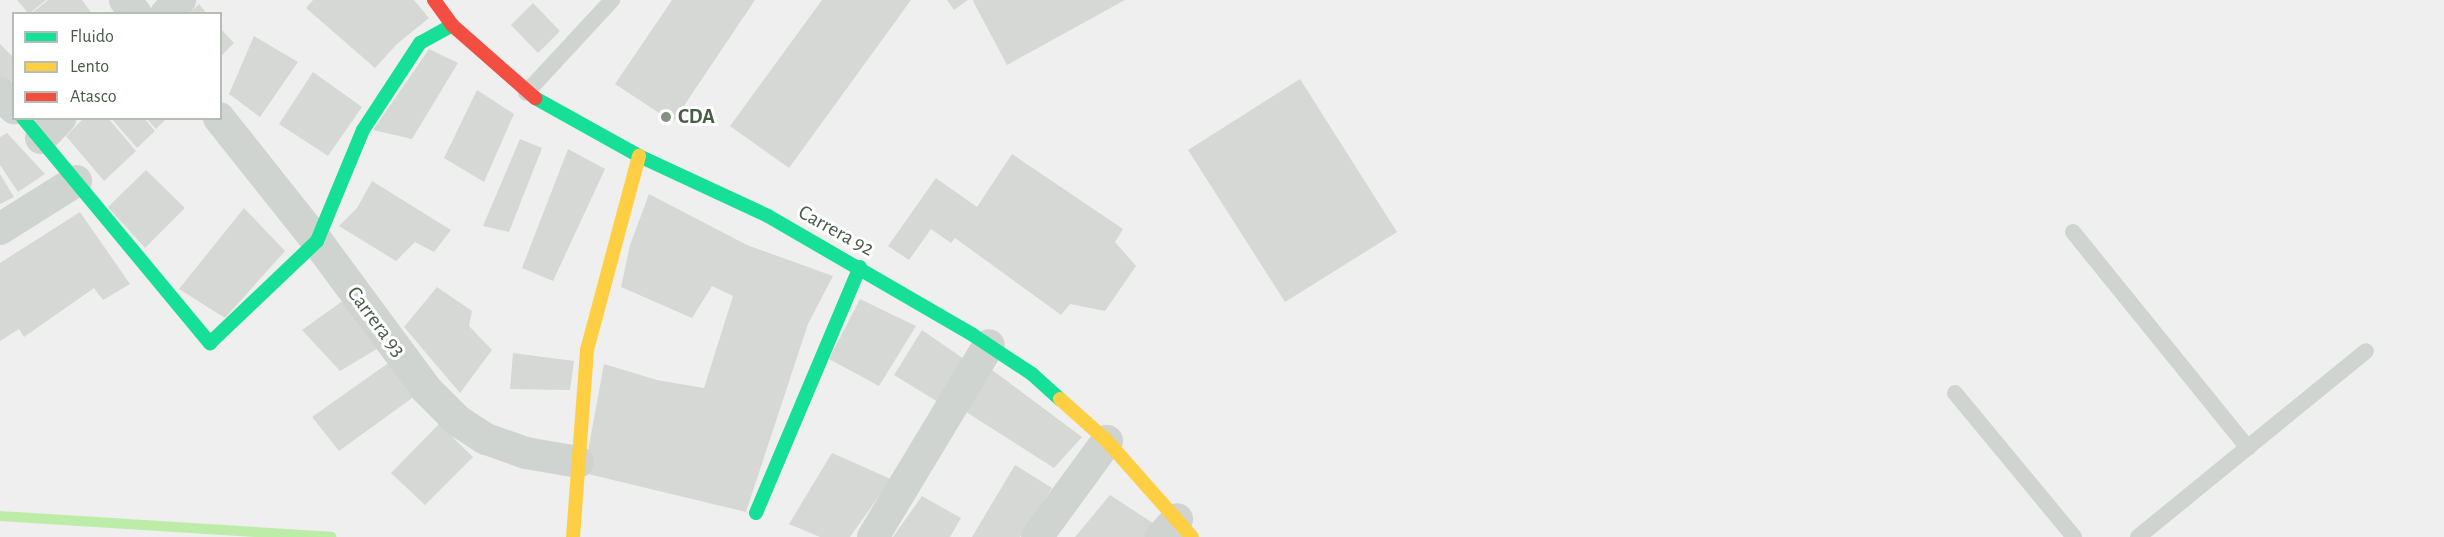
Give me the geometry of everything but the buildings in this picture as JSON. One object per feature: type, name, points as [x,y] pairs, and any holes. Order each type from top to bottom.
[{"type":"street","points":[[125,0],[134,12]]},
{"type":"street","points":[[168,12],[180,0]]},
{"type":"street","name":"Carrera 92","points":[[434,0],[452,25],[526,93],[639,156],[768,216],[860,267],[989,345],[1032,374],[1107,441],[1177,531]]},
{"type":"street","points":[[41,125],[76,181],[210,343],[317,241],[363,130],[420,43],[452,25]]},
{"type":"street","points":[[0,93],[12,106]]},
{"type":"street","name":"Carrera 93","points":[[221,120],[317,241],[426,388],[458,421],[486,439],[578,470]]},
{"type":"street","points":[[573,537],[587,350],[639,156]]},
{"type":"street","points":[[0,229],[76,181]]},
{"type":"street","points":[[756,513],[860,267]]},
{"type":"street","points":[[873,537],[989,345]]},
{"type":"street","points":[[1037,537],[1107,441]]},
{"type":"lane","points":[[526,93],[612,0]]},
{"type":"lane","points":[[2073,232],[2248,448]]},
{"type":"lane","points":[[2138,537],[2366,351]]},
{"type":"lane","points":[[1955,393],[2074,537]]},
{"type":"waterway","points":[[0,516],[331,537]]},
{"type":"traffic: fast","points":[[25,120],[210,343],[317,241],[363,130],[420,43],[452,25]]},
{"type":"traffic: fast","points":[[535,98],[639,156],[768,216],[973,335],[1032,374],[1060,399]]},
{"type":"traffic: fast","points":[[756,513],[860,267]]},
{"type":"traffic: slow","points":[[573,537],[587,350],[639,156]]},
{"type":"traffic: slow","points":[[1060,399],[1107,441],[1192,537]]},
{"type":"traffic: jam","points":[[434,0],[452,25],[535,98]]},
{"type":"place","name":"CDA","points":[[666,117]]}]
